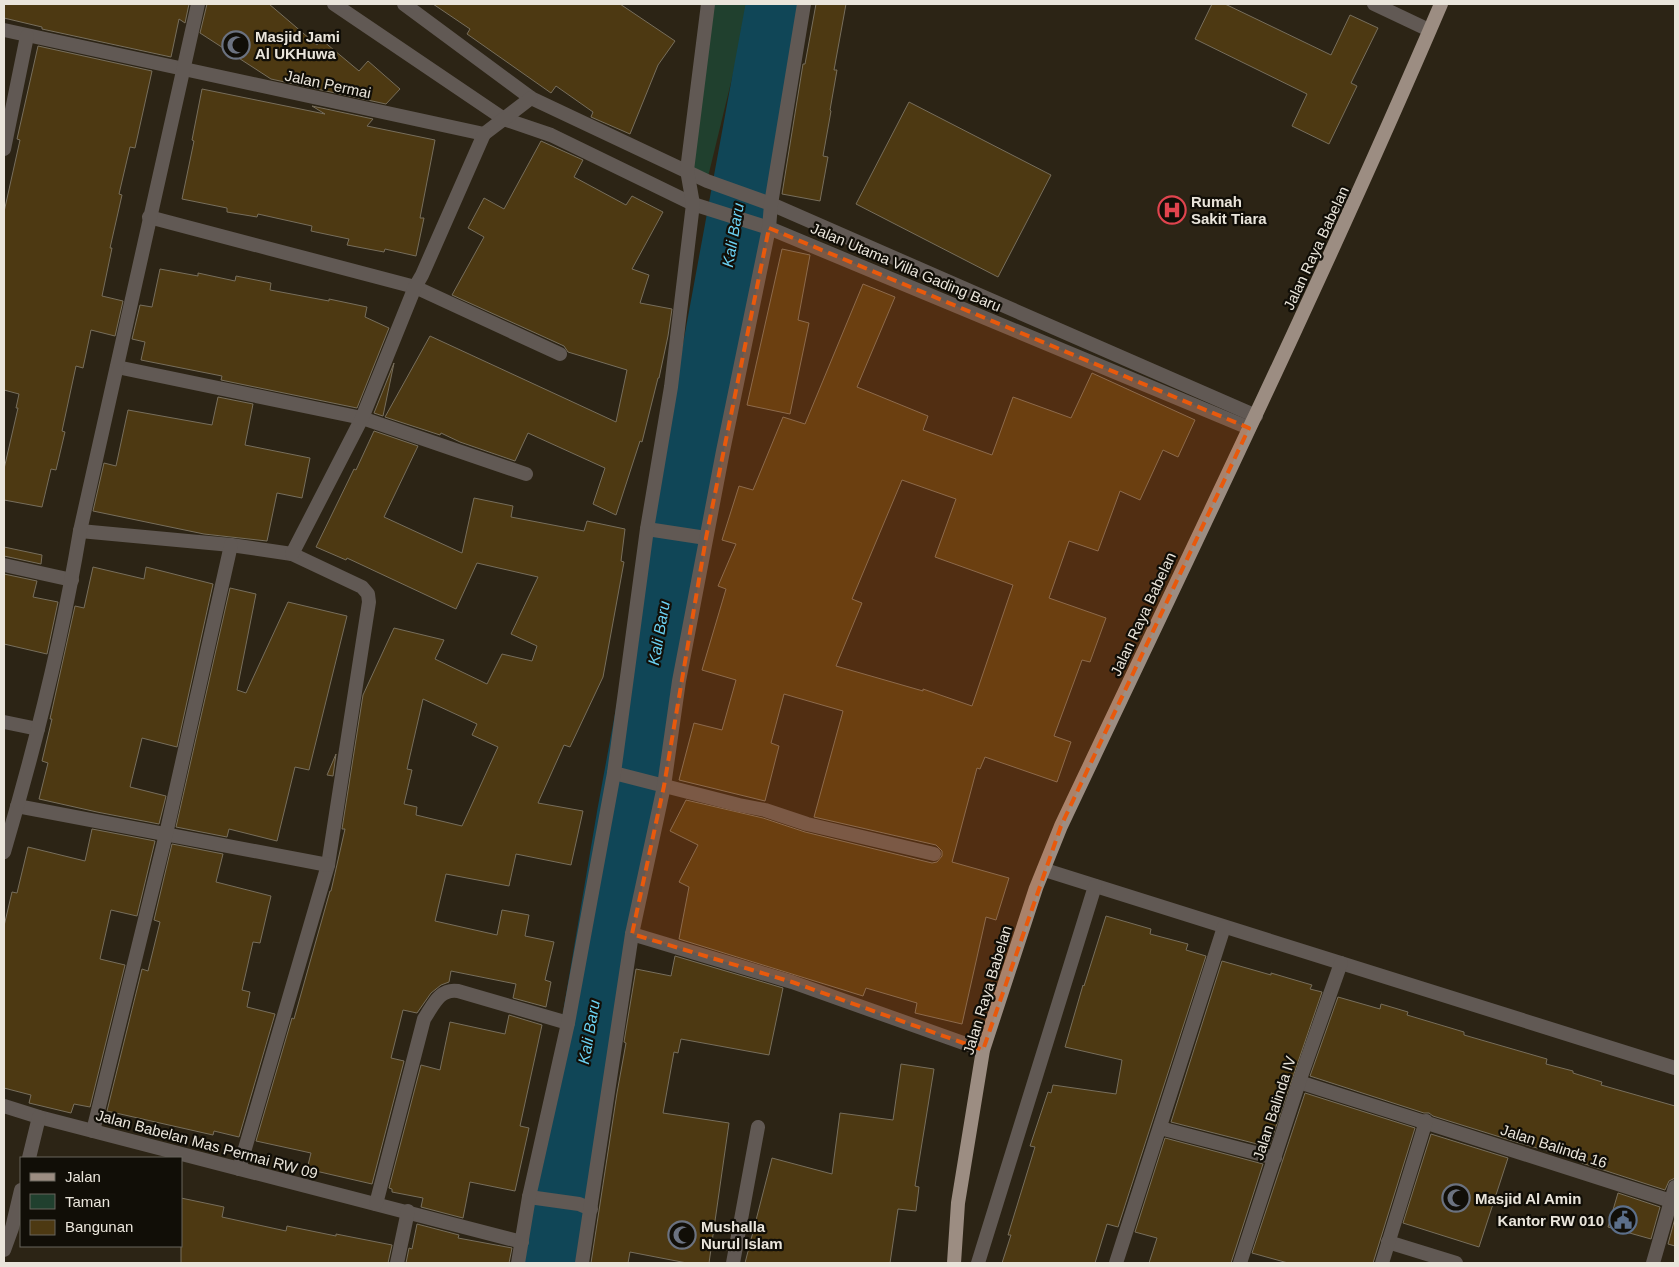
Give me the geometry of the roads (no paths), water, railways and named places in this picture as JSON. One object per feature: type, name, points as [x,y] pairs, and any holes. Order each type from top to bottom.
[{"type":"main road","name":"Jalan Raya Babelan","points":[[954,1263],[958,1203],[983,1050],[1036,888],[1045,870],[1061,826],[1256,416],[1369,171],[1441,4]]},
{"type":"street","points":[[4,852],[38,729],[72,580],[80,532],[149,217],[198,4]]},
{"type":"street","points":[[334,4],[504,119]]},
{"type":"street","points":[[404,4],[531,98],[687,170]]},
{"type":"street","points":[[518,1263],[568,1023],[616,774],[671,387],[699,206],[687,170],[708,4]]},
{"type":"street","points":[[582,1263],[585,1206],[658,785],[680,681],[700,537],[769,228],[771,204],[804,4]]},
{"type":"street","points":[[1374,4],[1429,30]]},
{"type":"street","name":"Jalan Permai","points":[[4,30],[484,134]]},
{"type":"street","points":[[4,149],[27,36]]},
{"type":"street","points":[[292,554],[362,418],[415,287],[484,134],[531,98]]},
{"type":"street","name":"Jalan Utama Villa Gading Baru","points":[[504,119],[551,135],[699,206],[769,228],[1249,428]]},
{"type":"street","name":"Jalan Utama Villa Gading Baru","points":[[687,170],[771,204],[1256,416]]},
{"type":"street","points":[[149,217],[415,287],[560,354]]},
{"type":"street","points":[[117,367],[362,418],[526,474]]},
{"type":"street","points":[[651,530],[700,537]]},
{"type":"street","points":[[80,532],[231,545],[292,554],[362,587],[369,598],[328,865],[239,1169]]},
{"type":"street","points":[[93,1131],[166,834],[231,545]]},
{"type":"street","points":[[4,565],[72,580]]},
{"type":"street","points":[[4,722],[38,729]]},
{"type":"street","points":[[616,774],[739,805],[755,807],[808,824],[934,854]]},
{"type":"street","points":[[17,806],[328,865]]},
{"type":"street","points":[[1045,870],[1675,1068]]},
{"type":"street","points":[[978,1263],[1096,886]]},
{"type":"street","points":[[1116,1263],[1224,927]]},
{"type":"street","points":[[632,934],[792,982],[983,1050]]},
{"type":"street","name":"Jalan Balinda IV","points":[[1240,1263],[1299,1082],[1341,963]]},
{"type":"street","points":[[376,1204],[424,1020],[442,994],[447,991],[458,991],[568,1023]]},
{"type":"street","name":"Jalan Balinda 16","points":[[1299,1082],[1426,1122],[1673,1194]]},
{"type":"street","points":[[4,1106],[39,1117],[29,1157]]},
{"type":"street","name":"Jalan Babelan Mas Permai RW 09","points":[[39,1117],[522,1242]]},
{"type":"street","points":[[1382,1263],[1426,1122]]},
{"type":"street","points":[[733,1263],[758,1127]]},
{"type":"street","points":[[1160,1128],[1275,1158]]},
{"type":"street","points":[[4,1250],[8,1226],[20,1193]]},
{"type":"street","points":[[1653,1263],[1673,1194]]},
{"type":"street","points":[[532,1198],[585,1206]]},
{"type":"street","points":[[397,1263],[408,1212]]},
{"type":"street","points":[[1388,1242],[1456,1263]]},
{"type":"waterway","name":"Kali Baru","points":[[550,1263],[626,814],[775,4]]},
{"type":"place","name":"Masjid Jami Al UKHuwa","points":[[236,45]]},
{"type":"place","name":"Rumah Sakit Tiara","points":[[1172,210]]},
{"type":"place","name":"Masjid Al Amin","points":[[1456,1198]]},
{"type":"place","name":"Kantor RW 010","points":[[1623,1220]]},
{"type":"place","name":"Mushalla Nurul Islam","points":[[682,1235]]}]
